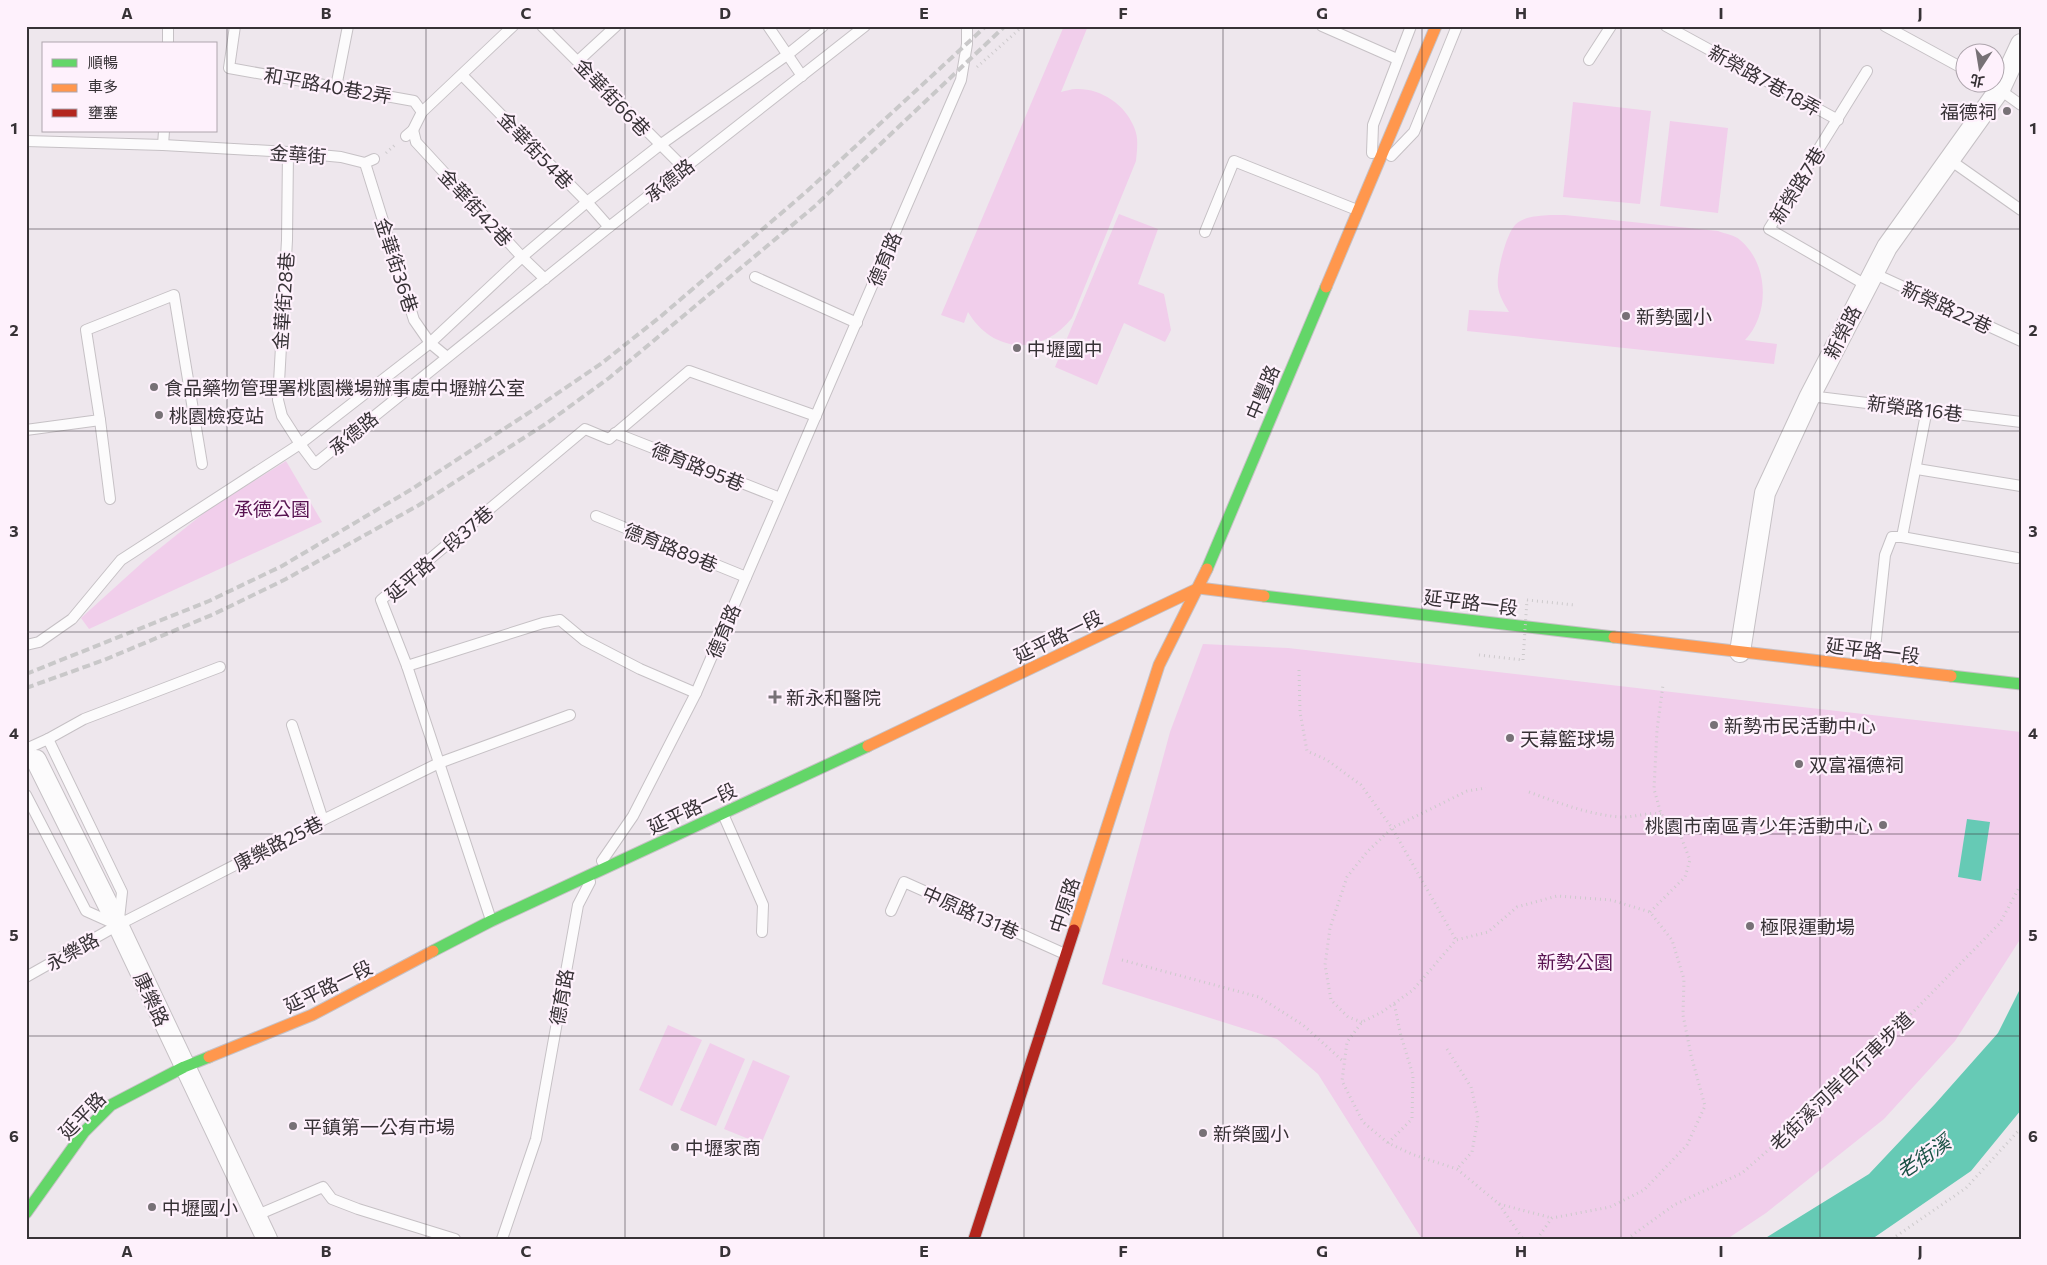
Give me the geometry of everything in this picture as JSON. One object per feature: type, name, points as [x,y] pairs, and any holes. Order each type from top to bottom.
[{"type":"main road","name":"中豐路","points":[[1199,588],[1436,26]]},
{"type":"main road","name":"延平路一段","points":[[184,1067],[312,1016],[491,921],[723,814],[1199,588],[2021,684]]},
{"type":"main road","name":"中原路","points":[[974,1239],[1159,665],[1199,588]]},
{"type":"main road","name":"延平路","points":[[26,1213],[84,1132],[111,1106],[184,1067]]},
{"type":"street","name":"新榮路","points":[[2004,71],[2021,44]]},
{"type":"street","name":"新榮路","points":[[1740,652],[1765,492],[1810,396],[1887,247],[1950,160],[1991,92]]},
{"type":"street","name":"康樂路","points":[[31,755],[118,925],[266,1239]]},
{"type":"lane","points":[[168,26],[168,42]]},
{"type":"lane","name":"和平路40巷2弄","points":[[236,26],[228,68],[414,101],[422,112]]},
{"type":"lane","points":[[336,87],[348,26]]},
{"type":"lane","points":[[409,133],[422,112],[513,26]]},
{"type":"lane","name":"金華街66巷","points":[[542,26],[684,168]]},
{"type":"lane","points":[[578,61],[616,26]]},
{"type":"lane","points":[[768,26],[802,76]]},
{"type":"lane","name":"承德路","points":[[823,26],[786,55],[660,145],[587,202],[522,257],[430,343],[300,444],[315,464],[608,227],[865,26]]},
{"type":"lane","name":"德育路","points":[[502,1239],[536,1139],[578,904],[596,871],[633,816],[696,693],[961,80],[967,44],[967,26]]},
{"type":"lane","points":[[1322,26],[1397,59]]},
{"type":"lane","points":[[1372,177],[1373,125],[1411,26]]},
{"type":"lane","points":[[1372,177],[1414,132],[1456,26]]},
{"type":"lane","points":[[1588,60],[1611,26]]},
{"type":"lane","name":"新榮路7巷18弄","points":[[1666,26],[1838,120]]},
{"type":"lane","points":[[1885,26],[1954,64]]},
{"type":"lane","name":"新榮路7巷","points":[[1868,71],[1770,229],[1870,279]]},
{"type":"lane","name":"金華街54巷","points":[[462,75],[587,202],[608,227]]},
{"type":"lane","points":[[2003,92],[2021,105]]},
{"type":"lane","points":[[163,145],[164,132]]},
{"type":"lane","name":"金華街42巷","points":[[409,133],[522,257],[545,279]]},
{"type":"lane","name":"金華街","points":[[26,141],[163,145],[288,152],[370,161]]},
{"type":"lane","name":"金華街28巷","points":[[288,152],[286,240],[278,400],[282,416],[300,444]]},
{"type":"lane","points":[[1950,160],[2021,210]]},
{"type":"lane","name":"金華街36巷","points":[[370,161],[414,320],[430,343],[447,357]]},
{"type":"lane","points":[[1204,232],[1234,161],[1358,210]]},
{"type":"lane","points":[[755,278],[857,323]]},
{"type":"lane","name":"新榮路22巷","points":[[1870,279],[2021,341]]},
{"type":"lane","points":[[110,499],[86,330],[174,296],[202,464]]},
{"type":"lane","points":[[615,433],[689,371],[816,416]]},
{"type":"lane","name":"新榮路16巷","points":[[1810,396],[2021,422]]},
{"type":"lane","points":[[1902,536],[1917,469],[1927,409]]},
{"type":"lane","points":[[26,430],[100,420]]},
{"type":"lane","name":"延平路一段37巷","points":[[491,921],[406,666],[381,600],[585,429],[609,439],[615,433]]},
{"type":"lane","name":"德育路95巷","points":[[615,433],[780,498]]},
{"type":"lane","points":[[26,645],[39,642],[72,619],[121,560],[300,444]]},
{"type":"lane","points":[[1917,469],[2021,486]]},
{"type":"lane","name":"德育路89巷","points":[[596,516],[746,577]]},
{"type":"lane","points":[[1872,668],[1885,556],[1892,537],[1902,536],[2017,558]]},
{"type":"lane","points":[[406,666],[543,623],[560,620],[584,640],[640,669],[696,693]]},
{"type":"lane","points":[[31,755],[48,739],[84,719],[220,667]]},
{"type":"lane","name":"康樂路25巷","points":[[118,925],[322,820],[439,763],[570,715]]},
{"type":"lane","points":[[292,725],[322,820]]},
{"type":"lane","points":[[26,795],[86,912],[118,925],[122,892],[48,739]]},
{"type":"lane","points":[[723,814],[763,905],[762,932]]},
{"type":"lane","name":"中原路131巷","points":[[891,911],[904,882],[1066,954]]},
{"type":"lane","name":"永樂路","points":[[26,977],[118,925]]},
{"type":"lane","points":[[255,1216],[323,1187],[332,1200],[358,1210],[455,1239]]},
{"type":"path","points":[[961,80],[1023,26]]},
{"type":"path","points":[[370,161],[384,155],[409,133]]},
{"type":"path","points":[[1479,655],[1522,660],[1526,600],[1575,605]]},
{"type":"path","points":[[1299,670],[1300,712],[1307,751],[1327,760],[1361,785],[1392,828],[1456,940]]},
{"type":"path","points":[[1650,912],[1685,877],[1690,860],[1681,838],[1661,814],[1654,789],[1657,730],[1663,685]]},
{"type":"path","points":[[1362,1022],[1348,1017],[1331,1000],[1325,964],[1330,928],[1347,877],[1367,852],[1392,828],[1467,791],[1486,788]]},
{"type":"path","points":[[1529,792],[1585,812],[1621,817],[1651,812],[1661,814]]},
{"type":"path","name":"老街溪河岸自行車步道","points":[[1627,1239],[1674,1206],[1742,1173],[1835,1092],[2000,923],[2021,884]]},
{"type":"path","points":[[1499,1204],[1552,1218],[1610,1207],[1644,1190],[1687,1145],[1705,1106],[1691,1055],[1683,1015],[1684,979],[1672,940],[1650,912],[1611,900],[1557,896],[1517,907],[1488,932],[1456,940],[1413,990],[1382,1012],[1362,1022],[1347,1042],[1342,1081],[1363,1122],[1388,1143],[1414,1155],[1457,1169],[1499,1204],[1523,1239]]},
{"type":"path","points":[[1122,960],[1259,997],[1303,1025],[1344,1062]]},
{"type":"path","points":[[1388,1143],[1412,1119],[1413,1075],[1401,1036],[1394,1004]]},
{"type":"path","points":[[1447,1049],[1471,1087],[1478,1118],[1472,1152],[1457,1169]]},
{"type":"path","points":[[1892,1239],[1966,1188],[2021,1128]]},
{"type":"path","points":[[1537,1239],[1552,1218]]},
{"type":"green space","points":[[1064,26],[1088,26],[1061,92],[1076,89],[1094,91],[1111,99],[1125,111],[1137,135],[1136,161],[1072,318],[1047,339],[1033,344],[1018,345],[1004,342],[991,336],[978,326],[968,312],[964,323],[941,315]]},
{"type":"green space","points":[[1573,102],[1651,111],[1640,204],[1563,197]]},
{"type":"green space","points":[[1670,121],[1728,128],[1718,213],[1660,206]]},
{"type":"green space","points":[[1119,214],[1158,229],[1138,284],[1164,294],[1171,330],[1165,342],[1124,323],[1097,385],[1055,367]]},
{"type":"green space","points":[[1550,215],[1718,231],[1738,238],[1750,250],[1757,262],[1763,289],[1759,317],[1745,340],[1777,344],[1774,364],[1467,331],[1469,310],[1509,312],[1502,300],[1498,281],[1502,254],[1509,236],[1512,229],[1520,221],[1532,217]]},
{"type":"green space","name":"承德公園","points":[[286,461],[322,522],[89,629],[81,618],[144,561],[209,509]]},
{"type":"green space","name":"新勢公園","points":[[1203,644],[1288,648],[2021,732],[2021,938],[1955,1041],[1884,1119],[1766,1213],[1727,1239],[1422,1239],[1318,1074],[1277,1039],[1102,984],[1170,732]]},
{"type":"green space","points":[[668,1025],[702,1040],[672,1106],[639,1090]]},
{"type":"green space","points":[[710,1043],[745,1059],[716,1126],[680,1110]]},
{"type":"green space","points":[[753,1060],[790,1076],[761,1144],[724,1129]]},
{"type":"water","points":[[1967,819],[1990,822],[1981,881],[1958,877]]},
{"type":"water","name":"老街溪","points":[[2021,987],[2021,1110],[1971,1171],[1872,1239],[1764,1239],[1869,1174],[1998,1033]]},
{"type":"railway","points":[[26,674],[209,601],[282,566],[412,489],[536,408],[602,363],[660,317],[806,192],[986,26]]},
{"type":"railway","points":[[26,688],[104,660],[214,614],[286,579],[419,505],[547,423],[609,378],[815,206],[1005,26]]},
{"type":"traffic: fast","points":[[1207,569],[1326,287]]},
{"type":"traffic: fast","points":[[1264,596],[1614,637]]},
{"type":"traffic: fast","points":[[1951,676],[2021,684]]},
{"type":"traffic: fast","points":[[433,951],[491,921],[868,746]]},
{"type":"traffic: fast","points":[[26,1213],[84,1132],[111,1105],[184,1067],[209,1057]]},
{"type":"traffic: slow","points":[[1326,287],[1436,26]]},
{"type":"traffic: slow","points":[[1074,930],[1159,665],[1207,569]]},
{"type":"traffic: slow","points":[[868,746],[1199,588],[1264,596]]},
{"type":"traffic: slow","points":[[1614,637],[1951,676]]},
{"type":"traffic: slow","points":[[209,1057],[312,1015],[433,951]]},
{"type":"traffic: jam","points":[[974,1239],[1074,930]]},
{"type":"place","name":"福德祠","points":[[2007,111]]},
{"type":"place","name":"新勢國小","points":[[1626,316]]},
{"type":"place","name":"中壢國中","points":[[1017,348]]},
{"type":"place","name":"食品藥物管理署桃園機場辦事處中壢辦公室","points":[[154,387]]},
{"type":"place","name":"桃園檢疫站","points":[[159,415]]},
{"type":"place","name":"新永和醫院","points":[[775,697]]},
{"type":"place","name":"新勢市民活動中心","points":[[1714,725]]},
{"type":"place","name":"天幕籃球場","points":[[1510,738]]},
{"type":"place","name":"双富福德祠","points":[[1799,764]]},
{"type":"place","name":"桃園市南區青少年活動中心","points":[[1883,825]]},
{"type":"place","name":"極限運動場","points":[[1750,926]]},
{"type":"place","name":"平鎮第一公有市場","points":[[293,1126]]},
{"type":"place","name":"新榮國小","points":[[1203,1133]]},
{"type":"place","name":"中壢家商","points":[[675,1147]]},
{"type":"place","name":"中壢國小","points":[[152,1207]]}]
